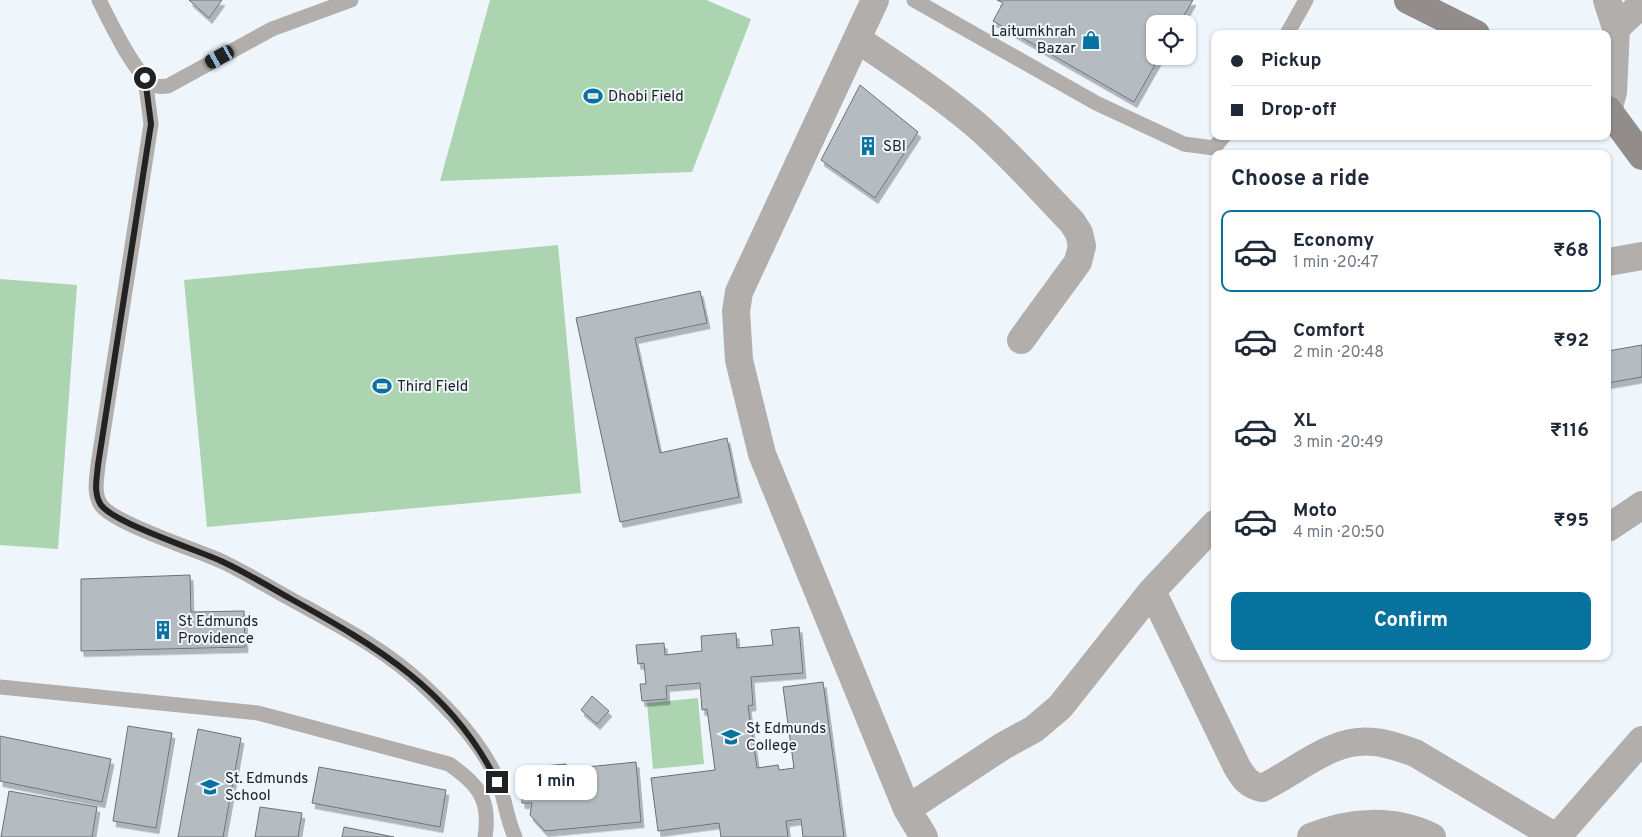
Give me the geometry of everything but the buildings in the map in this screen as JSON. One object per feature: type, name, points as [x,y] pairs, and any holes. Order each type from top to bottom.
[{"type":"street","points":[[875,0],[740,292],[736,312],[736,336],[739,360],[762,454],[907,809],[924,837]]},
{"type":"street","points":[[1408,0],[1468,30]]},
{"type":"street","points":[[1607,0],[1616,28],[1611,99]]},
{"type":"street","points":[[1616,28],[1642,4]]},
{"type":"street","points":[[857,39],[947,101],[975,124],[1010,156],[1072,222],[1079,233],[1082,246],[1078,262],[1021,340]]},
{"type":"street","points":[[1611,114],[1640,151]]},
{"type":"street","points":[[1611,261],[1642,256]]},
{"type":"street","points":[[1611,526],[1642,505]]},
{"type":"street","points":[[907,809],[1002,746],[1034,729],[1060,707],[1152,591],[1211,528]]},
{"type":"street","points":[[1152,591],[1237,767],[1252,786],[1262,788],[1338,746],[1372,741],[1415,752],[1557,837],[1642,740]]},
{"type":"street","points":[[1311,837],[1354,824],[1384,824],[1417,830],[1432,837]]},
{"type":"lane","points":[[99,0],[129,56],[145,78],[156,86],[168,86],[272,29],[351,0]]},
{"type":"lane","points":[[914,0],[1096,103],[1184,144],[1216,150]]},
{"type":"lane","points":[[1289,30],[1306,0]]},
{"type":"lane","points":[[145,78],[151,124],[98,465],[96,491],[102,506],[116,517],[141,529],[222,561],[339,626],[396,662],[422,684],[476,743],[501,789],[508,819],[515,837]]},
{"type":"lane","points":[[0,687],[258,713],[449,764],[466,776],[479,790],[485,806],[487,822],[485,837]]},
{"type":"green space","name":"Dhobi Field","points":[[490,0],[706,0],[751,19],[692,172],[440,181]]},
{"type":"green space","name":"Third Field","points":[[558,245],[581,493],[207,527],[184,280]]},
{"type":"green space","points":[[0,279],[77,285],[58,549],[0,545]]},
{"type":"green space","points":[[698,698],[704,764],[653,769],[647,703]]},
{"type":"place","name":"Laitumkhrah Bazar","points":[[1091,40]]},
{"type":"place","name":"Dhobi Field","points":[[593,96]]},
{"type":"place","name":"SBI","points":[[868,146]]},
{"type":"place","name":"Third Field","points":[[382,386]]},
{"type":"place","name":"St Edmunds Providence","points":[[163,630]]},
{"type":"place","name":"St Edmunds College","points":[[731,737]]},
{"type":"place","name":"St. Edmunds School","points":[[210,787]]},
{"type":"route","points":[[145,78],[151,124],[98,465],[96,491],[102,506],[116,517],[141,529],[222,561],[339,626],[396,662],[442,704],[476,743],[497,782]]}]
